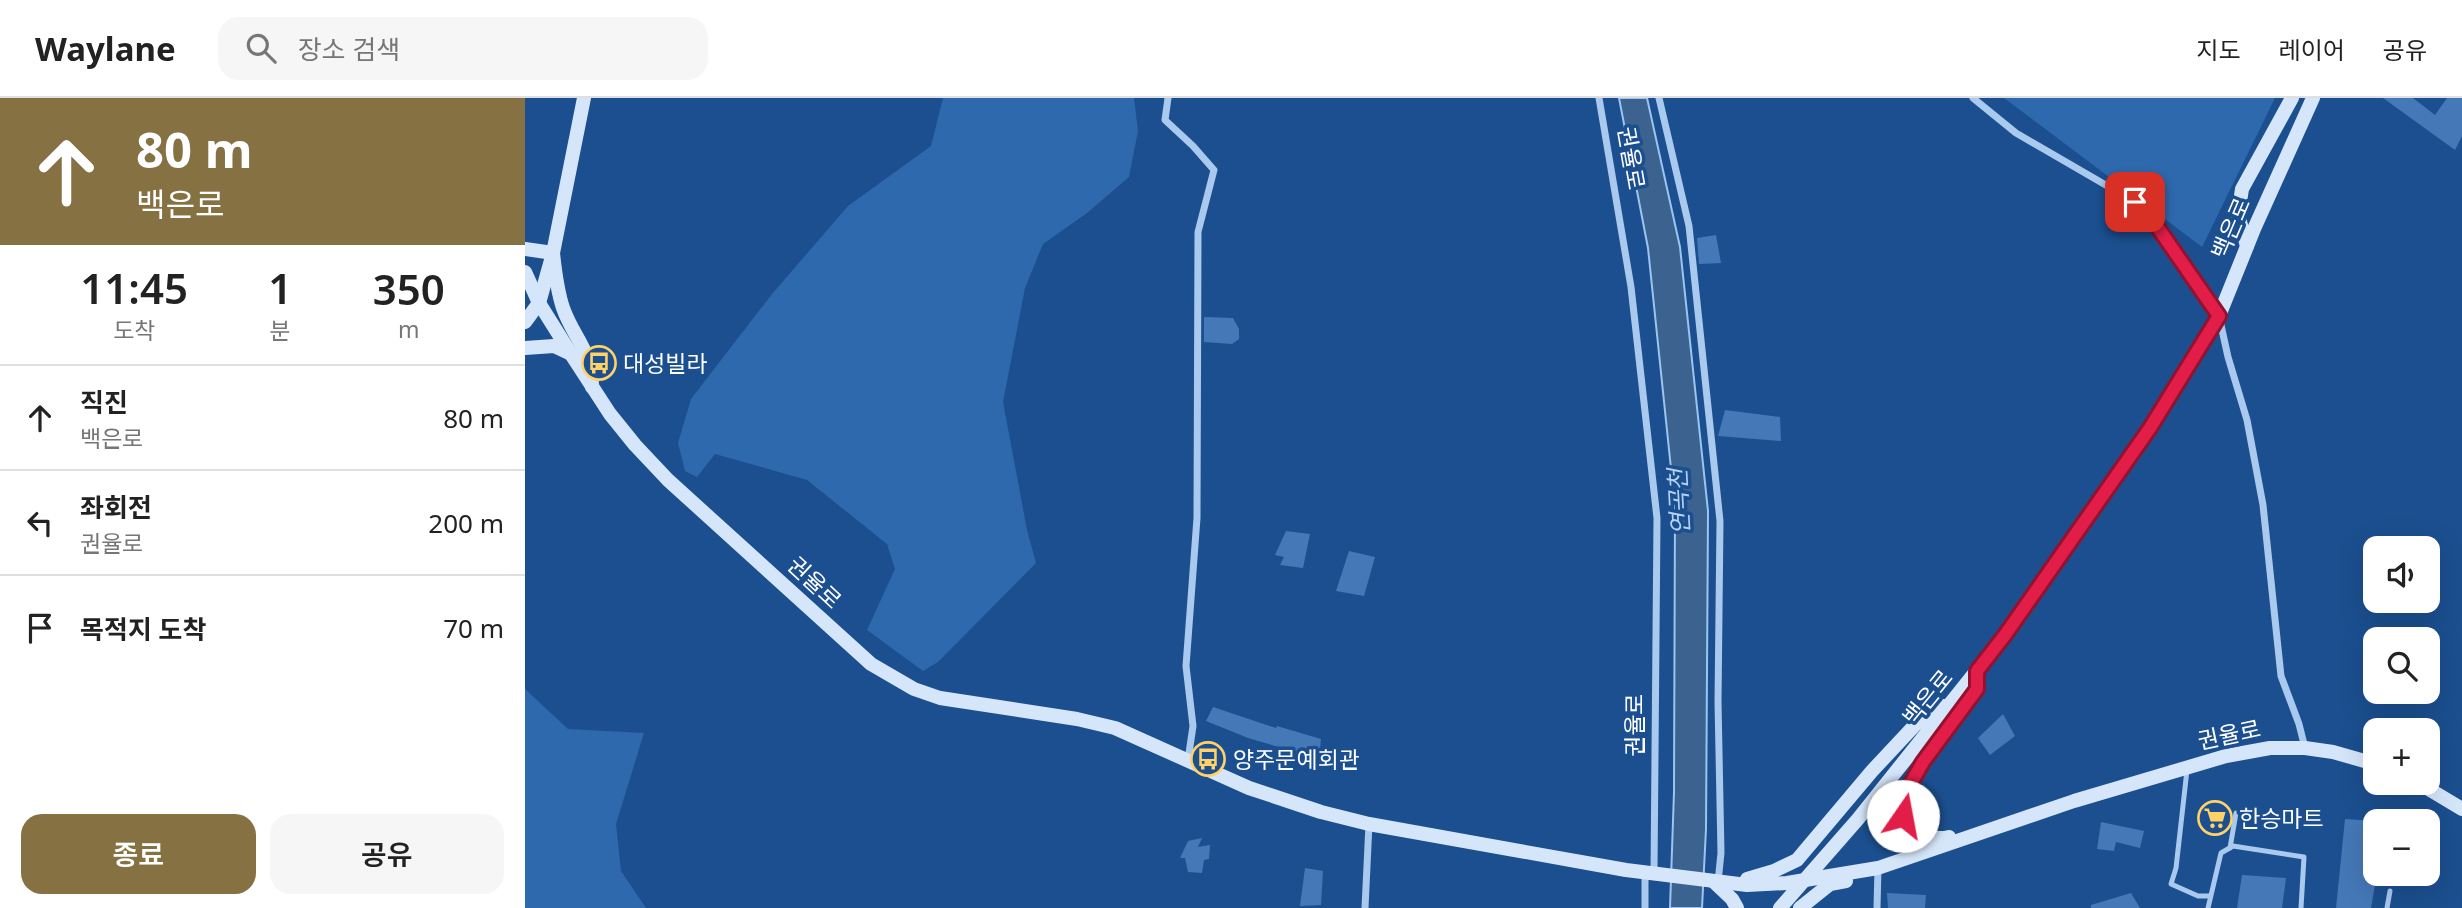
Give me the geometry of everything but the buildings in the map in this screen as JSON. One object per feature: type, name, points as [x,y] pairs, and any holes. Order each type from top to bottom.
[{"type":"main road","points":[[525,323],[539,303],[553,253],[584,98]]},
{"type":"main road","points":[[2247,246],[2238,215],[2242,190],[2292,98]]},
{"type":"main road","name":"백은로","points":[[1780,908],[1858,820],[2005,635],[2150,428],[2219,316],[2313,98]]},
{"type":"main road","points":[[525,249],[553,253]]},
{"type":"main road","points":[[553,253],[557,286],[564,311],[589,357],[592,387]]},
{"type":"main road","name":"권율로","points":[[525,272],[539,303],[571,354],[635,445],[668,480],[853,649],[892,678],[940,698],[1108,726],[1291,804],[1369,824],[1649,873]]},
{"type":"main road","points":[[525,348],[554,346],[571,354]]},
{"type":"main road","points":[[1977,671],[1977,689],[1923,762],[1906,792],[1903,816],[1922,834],[1932,839],[1946,839],[1973,828],[2042,812]]},
{"type":"main road","points":[[1649,873],[1719,882],[1774,871],[1797,860],[1872,771],[1915,725],[1953,700]]},
{"type":"main road","name":"권율로","points":[[1719,882],[1747,885],[1878,871],[2042,812],[2188,767],[2270,748],[2305,748],[2363,761]]},
{"type":"main road","points":[[2439,795],[2462,809]]},
{"type":"main road","points":[[1800,908],[1830,884],[1878,871]]},
{"type":"main road","points":[[1719,882],[1737,908]]},
{"type":"street","points":[[1168,98],[1165,120],[1214,170],[1198,232],[1197,518],[1186,666],[1193,726],[1188,760]]},
{"type":"street","name":"권율로","points":[[1599,98],[1631,287],[1657,518],[1649,873]]},
{"type":"street","name":"권율로","points":[[1659,98],[1689,226],[1720,521],[1719,882]]},
{"type":"street","points":[[1973,98],[2016,133],[2135,202],[2152,219],[2219,316],[2247,420],[2263,505],[2281,676],[2305,748]]},
{"type":"street","points":[[1364,908],[1369,824]]},
{"type":"street","points":[[1877,908],[1878,871]]},
{"type":"street","points":[[1645,908],[1649,873]]},
{"type":"lane","points":[[2188,767],[2176,868],[2171,884],[2198,897],[2209,896]]},
{"type":"lane","points":[[2230,848],[2236,813]]},
{"type":"lane","points":[[2208,908],[2221,853],[2233,846],[2304,857],[2301,908]]},
{"type":"lane","points":[[2387,908],[2390,891]]},
{"type":"shaded area","points":[[943,98],[1134,98],[1138,131],[1129,177],[1087,213],[1043,244],[1025,288],[1003,402],[1027,530],[1036,563],[938,662],[923,671],[867,630],[895,569],[887,544],[807,480],[715,454],[697,477],[685,471],[678,443],[691,399],[772,294],[848,206],[931,146]]},
{"type":"shaded area","points":[[2004,98],[2275,98],[2202,247]]},
{"type":"shaded area","points":[[525,689],[568,729],[644,733],[616,824],[621,871],[646,908],[525,908]]},
{"type":"water","name":"연곡천","points":[[1619,98],[1647,98],[1680,247],[1708,511],[1706,829],[1702,908],[1670,908],[1674,792],[1675,507],[1648,248]]},
{"type":"place","name":"대성빌라","points":[[599,363]]},
{"type":"place","name":"양주문예회관","points":[[1208,759]]},
{"type":"place","name":"한승마트","points":[[2215,818]]},
{"type":"route","points":[[1903,816],[1906,792],[1923,762],[1977,689],[1977,671],[2150,428],[2219,316],[2152,219],[2135,202]]}]
